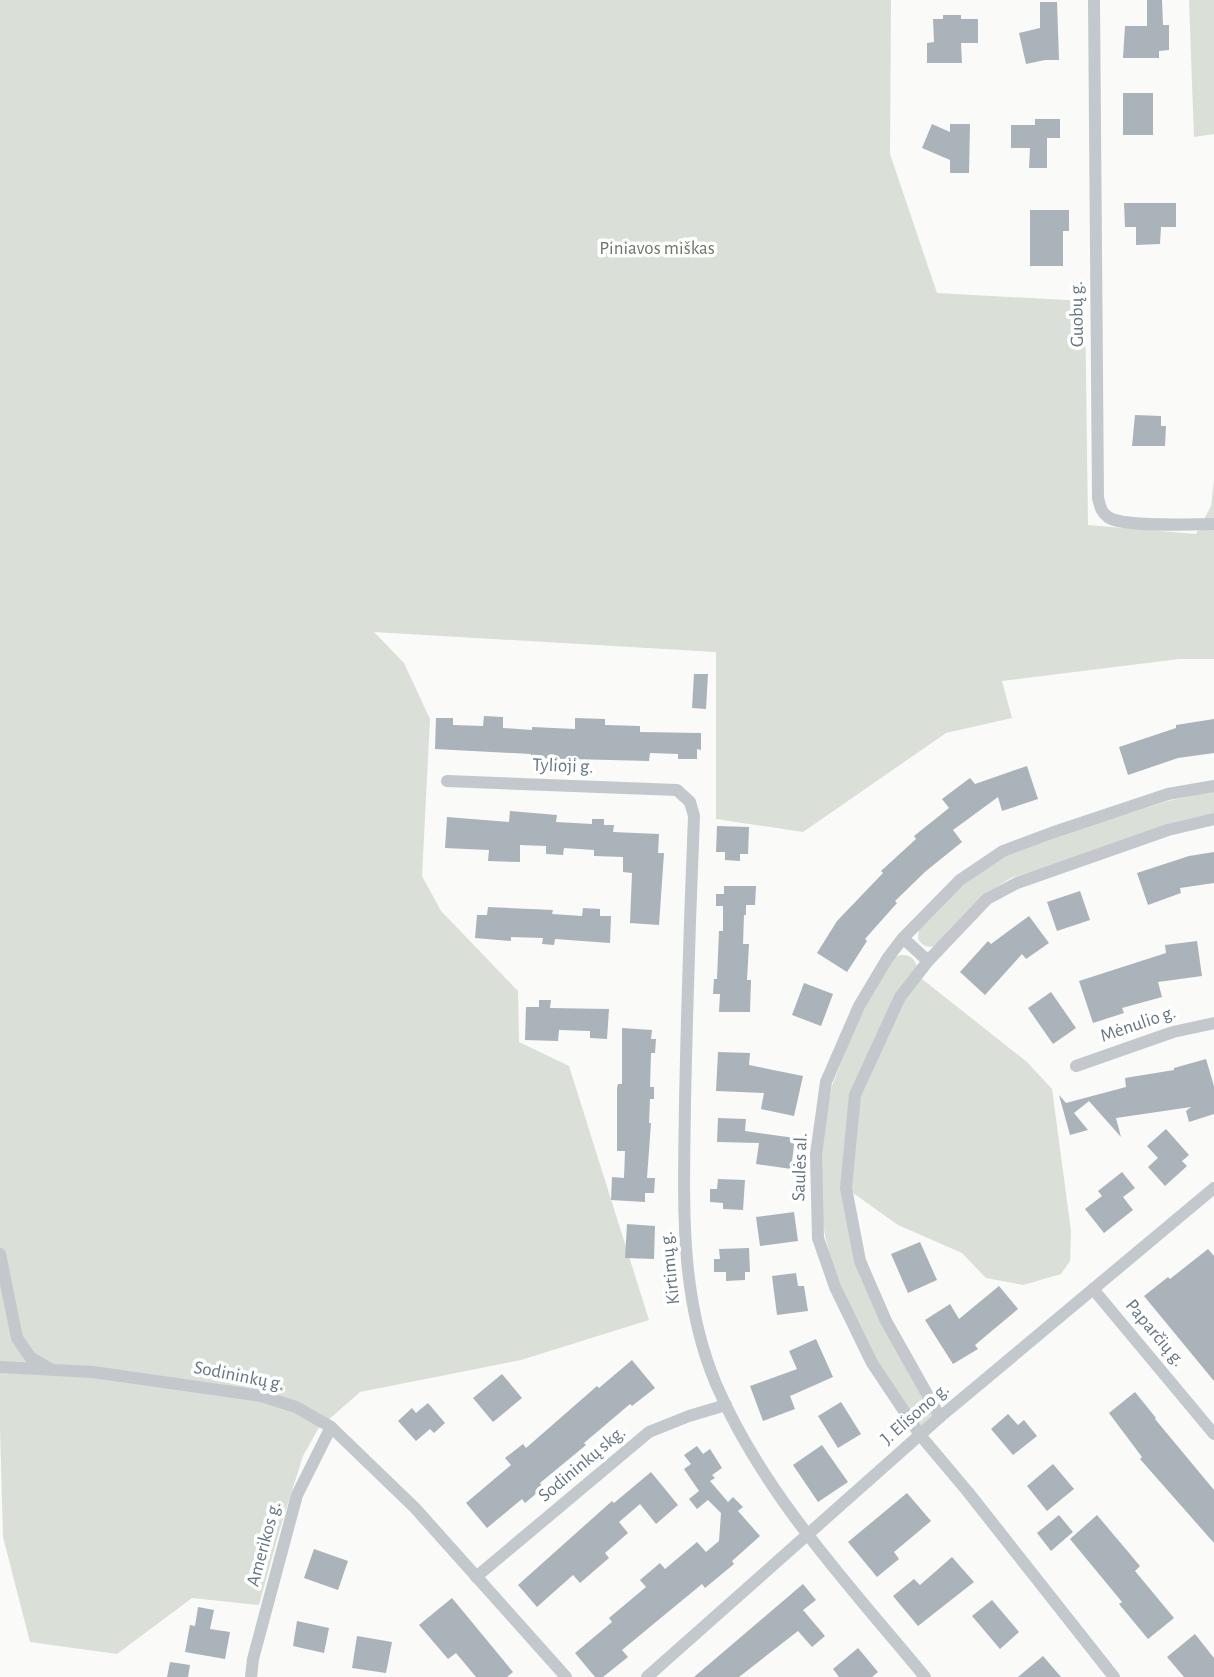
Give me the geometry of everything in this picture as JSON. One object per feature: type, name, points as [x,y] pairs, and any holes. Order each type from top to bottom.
[{"type":"street","name":"Guobų g.","points":[[1094,0],[1100,508],[1107,516],[1127,523],[1214,524]]},
{"type":"street","name":"Tylioji g.","points":[[447,781],[677,790]]},
{"type":"street","name":"Saulės al.","points":[[1114,1677],[920,1435],[872,1363],[835,1287],[818,1238],[816,1154],[826,1082],[859,1006],[903,938],[960,880],[1003,851],[1051,833],[1168,794],[1214,786]]},
{"type":"street","name":"Kirtimų g.","points":[[677,790],[690,802],[694,816],[687,982],[684,1233],[692,1305],[716,1383],[743,1440],[808,1535],[925,1677]]},
{"type":"street","points":[[940,1417],[886,1321],[860,1261],[846,1188],[855,1094],[900,997],[928,961],[987,899],[1017,883],[1168,830],[1214,819]]},
{"type":"street","points":[[903,938],[928,961]]},
{"type":"street","name":"Mėnulio g.","points":[[1076,1066],[1173,1032],[1214,1023]]},
{"type":"street","name":"J. Elisono g.","points":[[648,1677],[940,1417],[1214,1188]]},
{"type":"street","points":[[0,1254],[17,1338],[30,1356],[50,1370]]},
{"type":"street","name":"Paparčių g.","points":[[1093,1289],[1214,1434]]},
{"type":"street","name":"Sodininkų g.","points":[[0,1367],[93,1372],[261,1396],[296,1407],[331,1427],[415,1508],[566,1677]]},
{"type":"street","name":"Sodininkų skg.","points":[[476,1577],[649,1432],[726,1405]]},
{"type":"street","name":"Amerikos g.","points":[[251,1677],[253,1660],[297,1495],[331,1427]]},
{"type":"green space","name":"Piniavos miškas","points":[[0,0],[891,0],[890,154],[937,293],[1085,301],[1088,525],[1196,534],[1211,506],[1214,480],[1214,659],[1179,659],[1002,681],[1012,718],[946,733],[803,832],[716,819],[716,652],[374,632],[404,663],[430,719],[422,876],[441,911],[518,991],[519,1042],[569,1066],[649,1320],[521,1360],[360,1392],[318,1429],[303,1456],[259,1605],[192,1598],[117,1654],[30,1642],[3,1537],[0,1428]]},
{"type":"green space","points":[[1189,0],[1214,0],[1214,134],[1194,137]]},
{"type":"green space","points":[[1214,791],[1214,814],[1011,878],[989,892],[970,909],[936,946],[926,946],[918,939],[919,928],[966,883],[1004,855],[1168,801]]},
{"type":"green space","points":[[900,955],[911,957],[917,966],[853,1093],[843,1186],[857,1263],[932,1408],[932,1417],[922,1426],[915,1422],[877,1362],[835,1274],[825,1236],[820,1200],[819,1155],[832,1086],[863,1008],[894,958]]},
{"type":"green space","points":[[917,975],[1027,1062],[1052,1089],[1071,1231],[1070,1261],[1061,1274],[1023,1285],[986,1278],[962,1253],[898,1225],[846,1188],[855,1095]]},
{"type":"building","points":[[1147,0],[1162,0],[1163,25],[1169,25],[1169,50],[1159,51],[1159,58],[1123,58],[1125,26],[1147,26]]},
{"type":"building","points":[[1040,2],[1057,2],[1059,60],[1026,64],[1019,33],[1040,28]]},
{"type":"building","points":[[943,15],[978,19],[978,43],[961,43],[962,63],[927,63],[927,43],[934,42],[933,19],[943,19]]},
{"type":"building","points":[[1123,93],[1153,93],[1153,135],[1123,135]]},
{"type":"building","points":[[1035,119],[1060,119],[1060,138],[1047,138],[1047,168],[1029,168],[1030,148],[1011,148],[1011,125],[1035,125]]},
{"type":"building","points":[[932,124],[950,132],[950,124],[970,124],[969,173],[950,173],[950,160],[922,148]]},
{"type":"building","points":[[1124,203],[1176,203],[1176,227],[1161,227],[1160,244],[1136,245],[1136,227],[1125,227]]},
{"type":"building","points":[[1030,210],[1069,210],[1069,231],[1063,231],[1063,266],[1030,266]]},
{"type":"building","points":[[1135,415],[1161,416],[1161,426],[1166,426],[1165,446],[1132,446]]},
{"type":"building","points":[[694,674],[708,674],[706,709],[692,708]]},
{"type":"building","points":[[484,716],[503,717],[503,728],[575,729],[575,718],[605,719],[605,725],[640,726],[640,732],[701,733],[701,750],[697,749],[697,759],[678,759],[678,754],[650,753],[649,761],[531,758],[531,754],[435,749],[436,718],[453,718],[453,725],[483,726]]},
{"type":"building","points":[[1214,719],[1214,753],[1178,758],[1128,775],[1119,747],[1176,728],[1176,725]]},
{"type":"building","points":[[1027,766],[1038,799],[1002,811],[998,797],[953,830],[962,842],[895,901],[897,903],[865,939],[867,941],[847,972],[817,953],[837,921],[883,873],[881,871],[916,839],[914,836],[949,808],[942,799],[970,778],[975,784]]},
{"type":"building","points":[[510,811],[557,815],[556,822],[592,824],[592,819],[604,819],[604,825],[614,825],[613,832],[659,834],[658,853],[664,853],[659,925],[630,923],[632,873],[623,872],[623,857],[594,856],[594,850],[564,848],[563,855],[546,854],[546,846],[520,845],[520,862],[488,861],[489,850],[445,848],[447,817],[509,822]]},
{"type":"building","points":[[717,826],[749,827],[748,854],[740,854],[740,861],[725,860],[725,852],[716,852]]},
{"type":"building","points":[[1214,852],[1214,883],[1180,888],[1181,893],[1148,905],[1137,873],[1189,856]]},
{"type":"building","points":[[724,886],[756,886],[755,905],[746,905],[744,915],[743,944],[749,944],[747,980],[751,980],[750,1012],[719,1012],[720,994],[713,994],[714,979],[717,979],[719,931],[723,931],[723,906],[716,906],[716,894],[724,894]]},
{"type":"building","points":[[1080,891],[1090,920],[1057,931],[1047,902]]},
{"type":"building","points":[[488,907],[553,910],[552,914],[582,916],[583,908],[600,909],[600,916],[611,916],[610,943],[555,939],[554,945],[542,944],[543,938],[511,937],[511,941],[475,938],[477,915],[487,915]]},
{"type":"building","points":[[1029,916],[1049,943],[1026,959],[1022,954],[985,995],[960,972],[988,941],[991,944]]},
{"type":"building","points":[[1197,941],[1202,976],[1158,982],[1162,997],[1122,1008],[1124,1013],[1093,1023],[1079,981],[1166,953],[1165,945]]},
{"type":"building","points":[[804,983],[833,994],[821,1026],[792,1015]]},
{"type":"building","points":[[1051,992],[1076,1028],[1053,1044],[1028,1008]]},
{"type":"building","points":[[539,1000],[551,1000],[550,1008],[609,1009],[607,1039],[590,1038],[590,1031],[559,1030],[558,1041],[525,1040],[526,1007],[539,1007]]},
{"type":"building","points":[[622,1028],[652,1030],[651,1039],[656,1039],[655,1053],[651,1053],[650,1087],[654,1087],[654,1099],[650,1099],[647,1178],[655,1178],[654,1193],[645,1193],[645,1202],[611,1200],[612,1177],[624,1178],[625,1151],[617,1151],[617,1088],[618,1084],[622,1084]]},
{"type":"building","points":[[718,1052],[750,1053],[749,1065],[803,1076],[794,1116],[761,1109],[764,1093],[716,1091]]},
{"type":"building","points":[[1206,1059],[1214,1086],[1214,1114],[1189,1122],[1186,1111],[1191,1107],[1116,1118],[1121,1137],[1089,1101],[1074,1113],[1088,1130],[1070,1135],[1059,1095],[1066,1103],[1126,1087],[1125,1078],[1174,1070]]},
{"type":"building","points":[[718,1118],[746,1119],[745,1131],[795,1138],[791,1169],[756,1164],[759,1143],[717,1142]]},
{"type":"building","points":[[1166,1129],[1189,1155],[1182,1161],[1187,1166],[1165,1186],[1148,1167],[1158,1158],[1147,1146]]},
{"type":"building","points":[[1122,1172],[1135,1188],[1123,1197],[1133,1210],[1104,1233],[1085,1209],[1102,1196],[1098,1191]]},
{"type":"building","points":[[718,1179],[745,1180],[743,1210],[723,1209],[723,1203],[710,1202],[710,1189],[717,1189]]},
{"type":"building","points":[[794,1212],[798,1241],[760,1246],[756,1217]]},
{"type":"building","points":[[627,1224],[655,1226],[654,1259],[625,1258]]},
{"type":"building","points":[[920,1242],[937,1280],[908,1293],[891,1254]]},
{"type":"building","points":[[749,1248],[750,1272],[745,1272],[745,1280],[726,1281],[726,1272],[714,1272],[714,1259],[720,1259],[719,1249]]},
{"type":"building","points":[[1208,1249],[1214,1256],[1214,1381],[1144,1296]]},
{"type":"building","points":[[796,1273],[798,1286],[804,1286],[808,1311],[777,1315],[772,1276]]},
{"type":"building","points":[[999,1286],[1018,1309],[975,1345],[978,1349],[953,1364],[925,1320],[950,1304],[959,1319]]},
{"type":"building","points":[[816,1339],[833,1377],[790,1396],[795,1409],[763,1421],[750,1386],[797,1369],[789,1351]]},
{"type":"building","points":[[632,1360],[655,1388],[632,1406],[630,1404],[584,1443],[586,1445],[540,1483],[543,1488],[525,1503],[522,1499],[487,1528],[466,1503],[511,1465],[505,1458],[523,1444],[526,1448],[597,1386],[599,1388]]},
{"type":"building","points":[[502,1374],[522,1398],[493,1422],[473,1398]]},
{"type":"building","points":[[1135,1392],[1214,1490],[1214,1543],[1140,1459],[1142,1457],[1109,1413]]},
{"type":"building","points":[[841,1402],[861,1434],[838,1448],[818,1416]]},
{"type":"building","points":[[428,1403],[445,1423],[434,1433],[430,1429],[416,1441],[398,1421],[412,1408],[416,1413]]},
{"type":"building","points":[[1008,1414],[1018,1425],[1024,1420],[1037,1436],[1013,1455],[991,1429]]},
{"type":"building","points":[[822,1445],[848,1482],[818,1502],[793,1465]]},
{"type":"building","points":[[697,1446],[703,1454],[710,1449],[722,1468],[712,1475],[715,1478],[710,1481],[728,1502],[733,1497],[743,1507],[738,1511],[760,1536],[732,1561],[734,1564],[705,1588],[702,1584],[622,1650],[628,1657],[603,1677],[595,1677],[575,1653],[612,1622],[609,1618],[646,1587],[640,1580],[660,1563],[665,1569],[697,1542],[706,1552],[719,1541],[721,1513],[708,1500],[697,1509],[689,1499],[699,1491],[684,1469],[691,1464],[684,1455]]},
{"type":"building","points":[[1053,1464],[1074,1489],[1047,1511],[1027,1486]]},
{"type":"building","points":[[651,1472],[678,1505],[656,1524],[640,1504],[619,1522],[628,1533],[605,1553],[609,1558],[580,1583],[573,1575],[537,1607],[518,1585],[612,1501],[614,1503]]},
{"type":"building","points":[[907,1493],[931,1521],[894,1552],[899,1559],[877,1577],[848,1542]]},
{"type":"building","points":[[1059,1515],[1073,1532],[1051,1551],[1037,1533]]},
{"type":"building","points":[[1097,1515],[1140,1566],[1135,1571],[1174,1618],[1148,1639],[1119,1604],[1122,1602],[1070,1539]]},
{"type":"building","points":[[314,1549],[348,1561],[338,1590],[304,1578]]},
{"type":"building","points":[[952,1557],[974,1582],[918,1626],[893,1596],[914,1579],[920,1585]]},
{"type":"building","points":[[803,1584],[816,1600],[803,1610],[825,1636],[812,1647],[798,1631],[739,1677],[694,1677]]},
{"type":"building","points":[[452,1598],[513,1672],[507,1677],[476,1677],[456,1653],[448,1659],[419,1625]]},
{"type":"building","points":[[992,1600],[1019,1632],[1000,1649],[972,1616]]},
{"type":"building","points":[[198,1607],[214,1610],[210,1629],[230,1632],[225,1659],[185,1652],[190,1625],[195,1626]]},
{"type":"building","points":[[297,1621],[329,1628],[324,1653],[293,1646]]},
{"type":"building","points":[[1195,1634],[1214,1658],[1214,1677],[1184,1677],[1167,1657]]},
{"type":"building","points":[[357,1636],[392,1642],[386,1673],[352,1668]]},
{"type":"building","points":[[858,1648],[878,1672],[872,1677],[839,1677],[833,1669]]},
{"type":"building","points":[[1043,1656],[1061,1677],[1018,1677]]},
{"type":"building","points":[[170,1662],[190,1665],[188,1677],[167,1677]]}]
